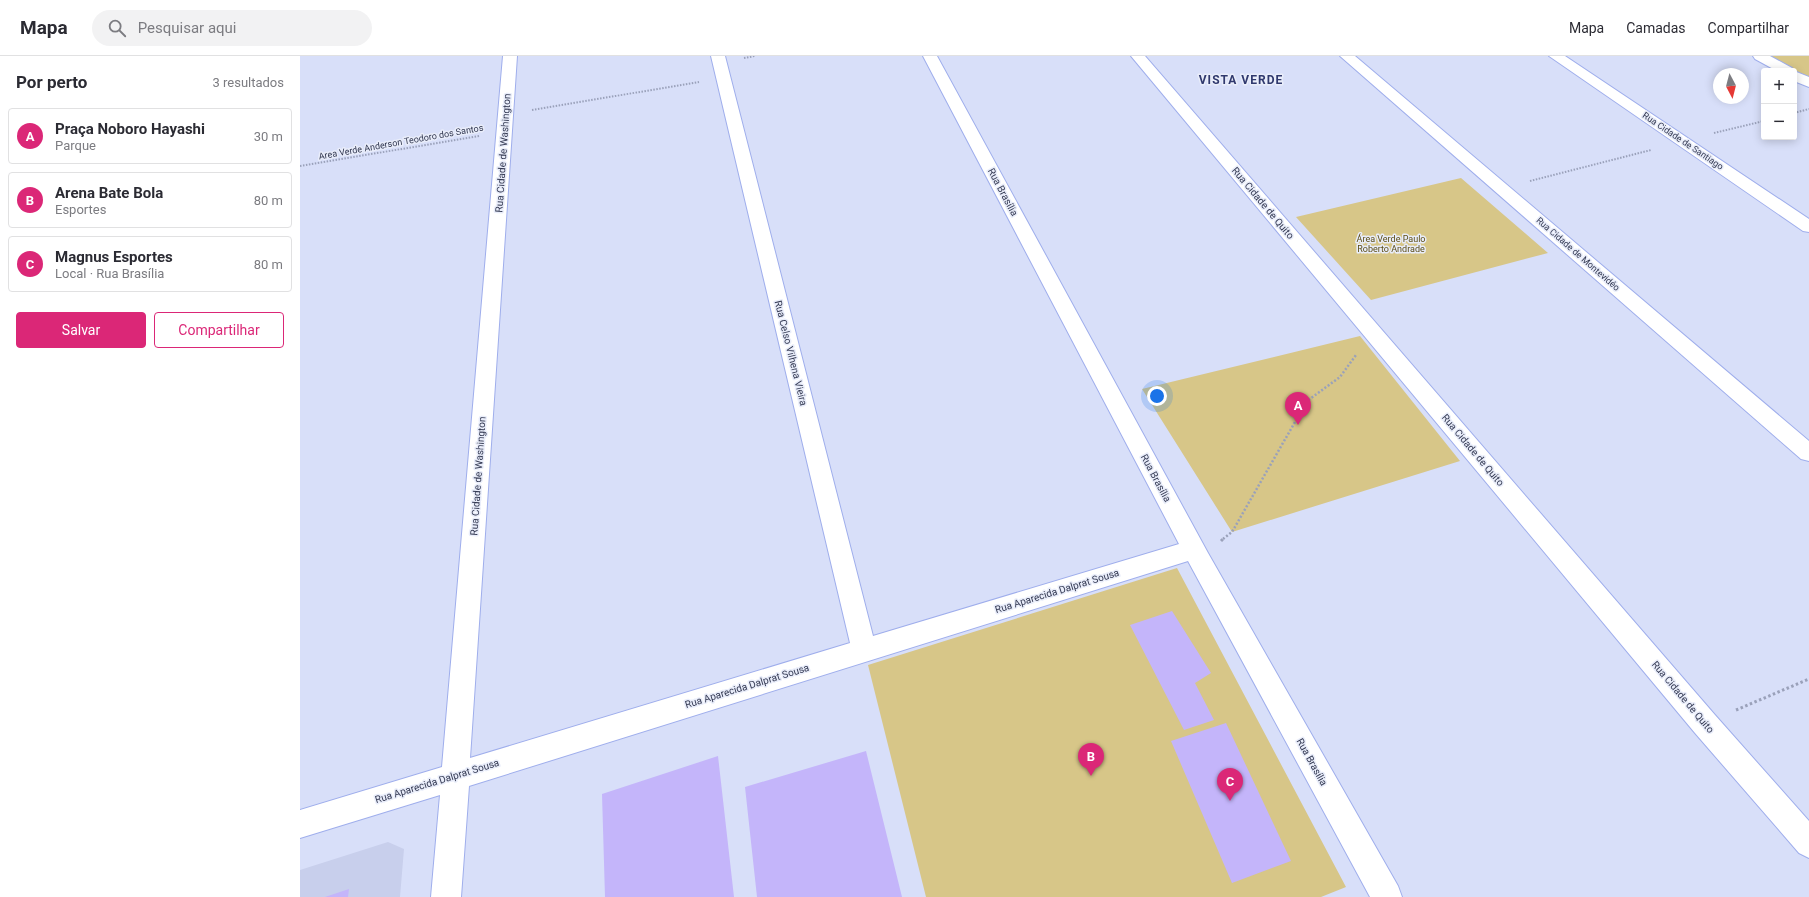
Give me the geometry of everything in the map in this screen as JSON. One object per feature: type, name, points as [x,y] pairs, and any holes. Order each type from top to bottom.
[{"type":"street","name":"Rua Cidade de Washington","points":[[446,897],[510,56]]},
{"type":"street","name":"Rua Celso Vilhena Vieira","points":[[718,56],[864,650]]},
{"type":"street","name":"Rua Brasília","points":[[930,56],[1198,554],[1388,897]]},
{"type":"street","name":"Rua Cidade de Quito","points":[[1138,56],[1705,724],[1809,843]]},
{"type":"street","name":"Rua Cidade de Montevidéo","points":[[1347,56],[1809,453]]},
{"type":"street","name":"Rua Cidade de Santiago","points":[[1556,56],[1809,227]]},
{"type":"street","points":[[1760,56],[1782,68]]},
{"type":"street","points":[[1797,77],[1809,83]]},
{"type":"street","name":"Rua Aparecida Dalprat Sousa","points":[[300,824],[864,650],[1198,554]]},
{"type":"path","name":"Area Verde Anderson Teodoro dos Santos","points":[[300,166],[723,77]]},
{"type":"path","points":[[1797,112],[1809,109]]},
{"type":"path","points":[[1502,188],[1761,122]]},
{"type":"path","points":[[1198,554],[1232,532],[1307,401],[1340,377],[1365,343],[1370,329]]},
{"type":"path","points":[[1705,724],[1809,679]]},
{"type":"shaded area","points":[[388,842],[404,849],[400,897],[300,897],[300,870]]},
{"type":"green space","points":[[1770,56],[1809,56],[1809,78],[1797,71],[1797,68],[1791,68]]},
{"type":"green space","name":"Área Verde Paulo Roberto Andrade","points":[[1461,178],[1548,253],[1371,300],[1296,217]]},
{"type":"green space","points":[[1360,336],[1460,461],[1232,532],[1142,389]]},
{"type":"green space","points":[[1177,568],[1346,887],[1321,897],[926,897],[868,665]]},
{"type":"building","points":[[1172,611],[1211,673],[1195,683],[1214,720],[1184,730],[1130,625]]},
{"type":"building","points":[[1226,723],[1291,861],[1232,883],[1171,741]]},
{"type":"building","points":[[866,751],[902,897],[757,897],[745,787]]},
{"type":"building","points":[[718,756],[734,897],[605,897],[602,794]]},
{"type":"building","points":[[349,889],[348,897],[325,897]]},
{"type":"place","name":"Praça Noboro Hayashi","points":[[1298,425]]},
{"type":"place","name":"Arena Bate Bola","points":[[1091,776]]},
{"type":"place","name":"Magnus Esportes","points":[[1230,801]]},
{"type":"district","name":"VISTA VERDE","points":[[1241,80]]}]
